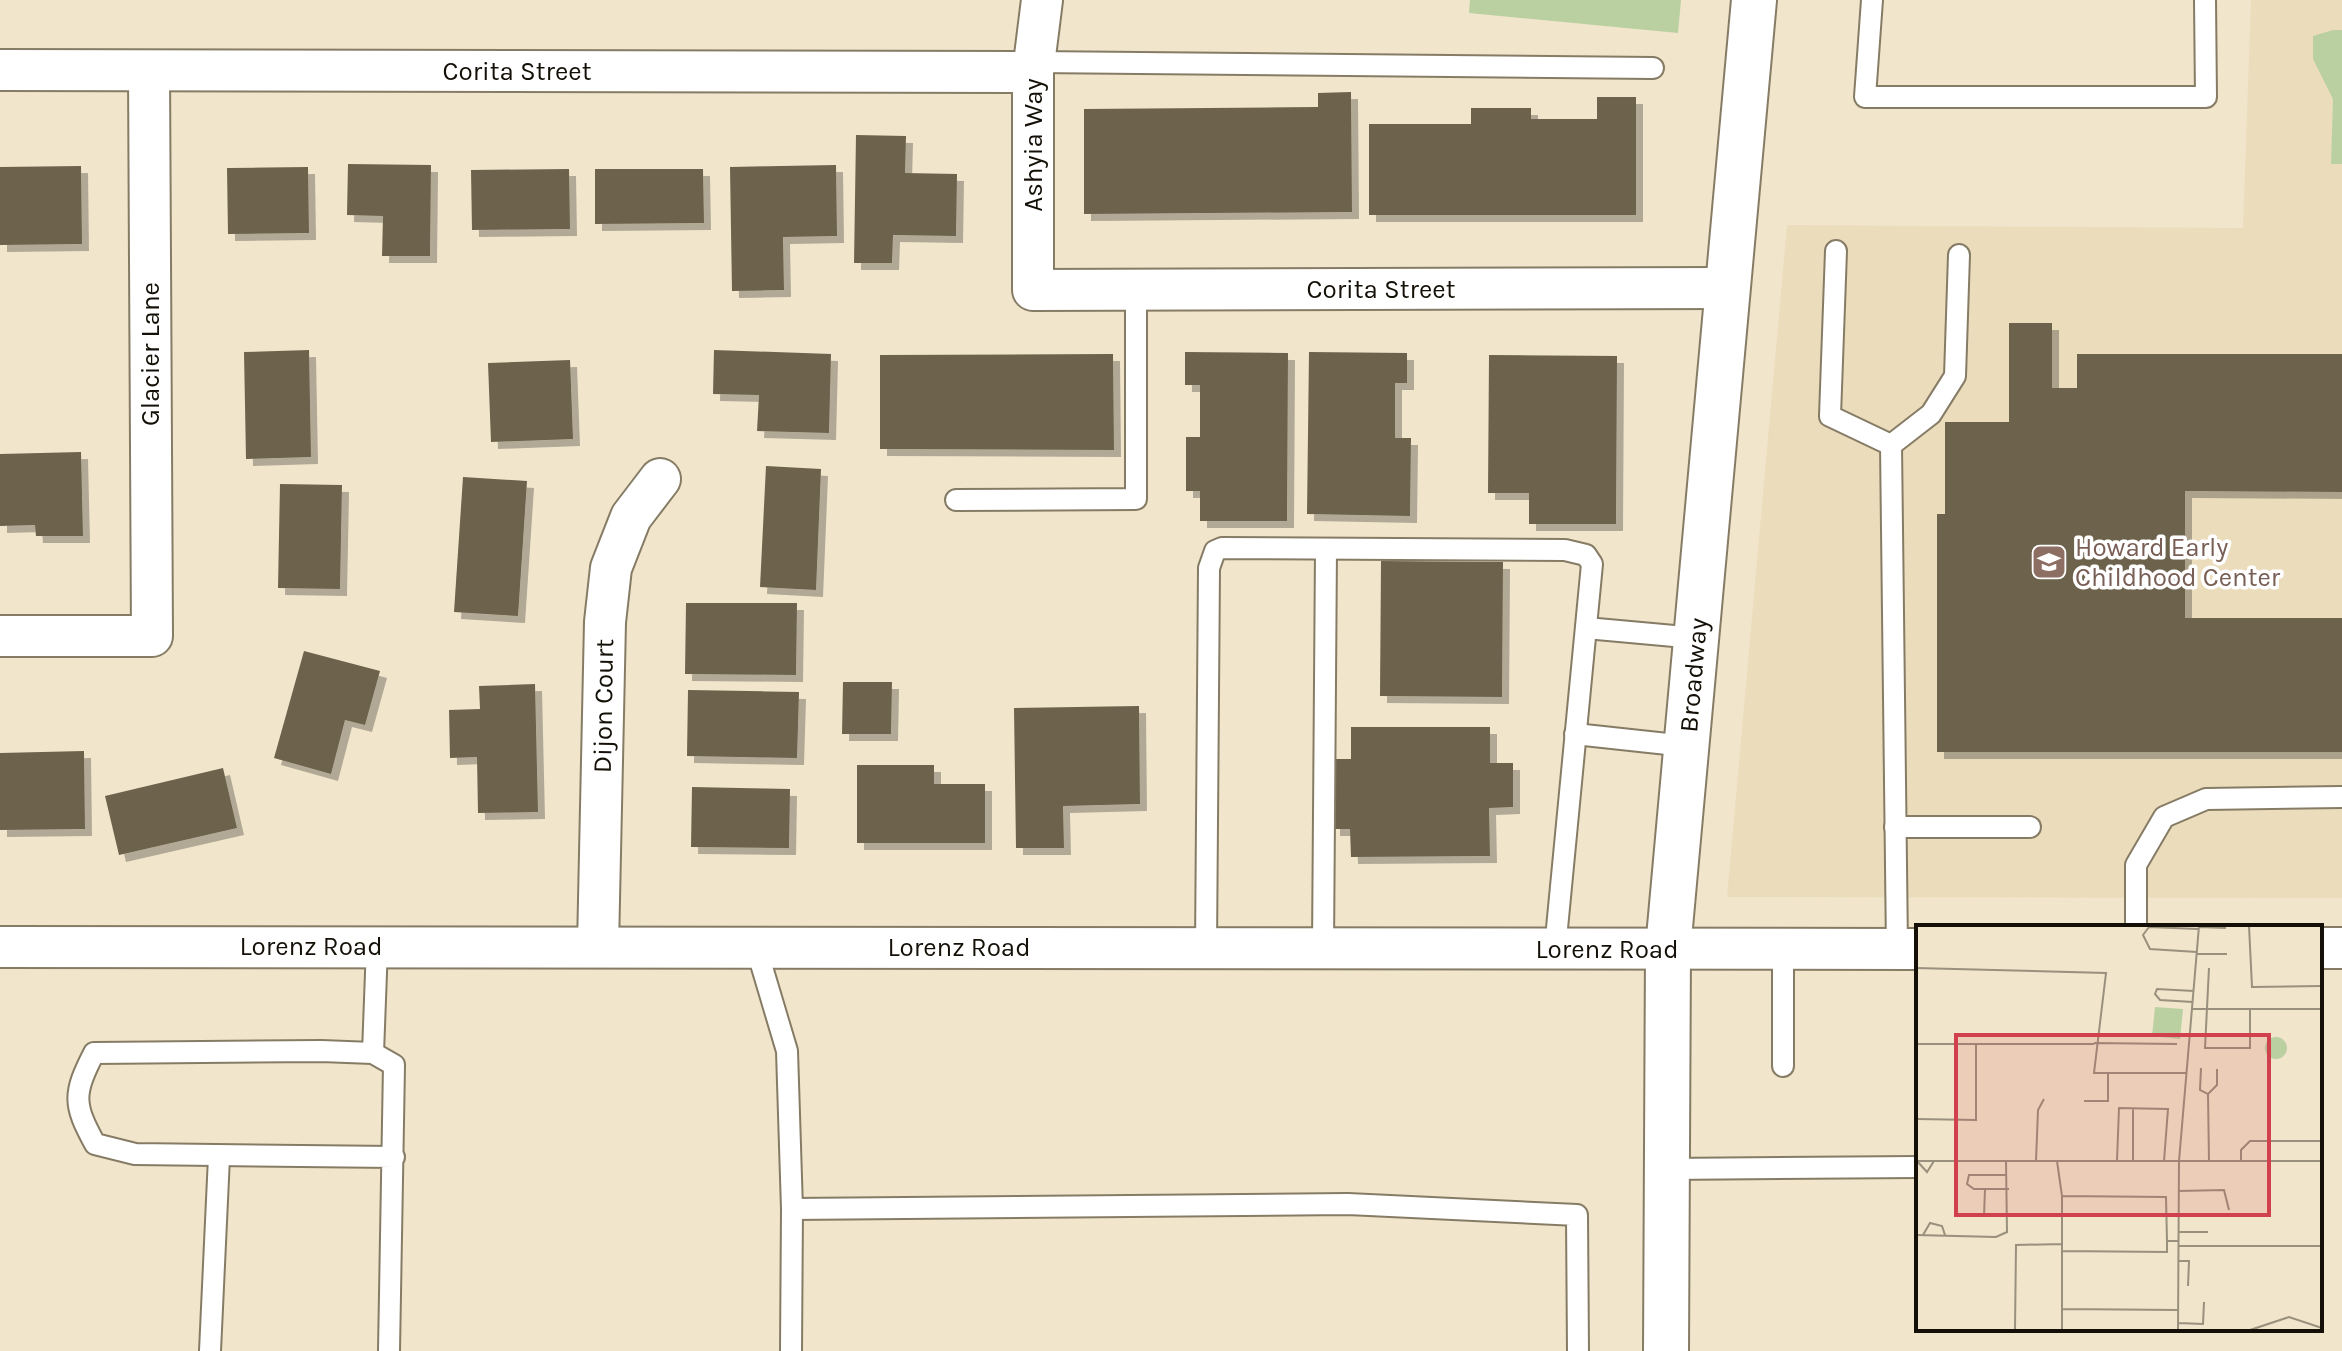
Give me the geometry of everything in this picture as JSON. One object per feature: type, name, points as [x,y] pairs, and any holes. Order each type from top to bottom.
[{"type":"main road","name":"Broadway","points":[[1666,1351],[1668,949],[1754,0]]},
{"type":"street","name":"Ashyia Way","points":[[1033,290],[1034,67],[1042,0]]},
{"type":"street","name":"Corita Street","points":[[0,70],[1034,67]]},
{"type":"street","name":"Glacier Lane","points":[[0,636],[152,636],[149,71]]},
{"type":"street","name":"Corita Street","points":[[1033,290],[1729,288]]},
{"type":"street","name":"Dijon Court","points":[[598,946],[605,622],[611,568],[631,517],[660,479]]},
{"type":"street","name":"Lorenz Road","points":[[0,947],[1908,949]]},
{"type":"lane","points":[[1872,0],[1865,97],[2206,97],[2205,0]]},
{"type":"lane","points":[[1034,67],[1653,68]]},
{"type":"lane","points":[[1836,251],[1830,416],[1891,445]]},
{"type":"lane","points":[[1891,445],[1931,414],[1955,376],[1959,255]]},
{"type":"lane","points":[[956,500],[1136,499],[1136,290]]},
{"type":"lane","points":[[1891,445],[1895,827],[1908,949]]},
{"type":"lane","points":[[1206,948],[1209,568],[1215,551],[1222,548],[1565,550],[1586,555],[1592,564],[1555,949]]},
{"type":"lane","points":[[1323,948],[1326,549]]},
{"type":"lane","points":[[1586,628],[1696,638]]},
{"type":"lane","points":[[1575,734],[1686,746]]},
{"type":"lane","points":[[2136,925],[2136,865],[2164,817],[2206,799],[2342,797]]},
{"type":"lane","points":[[1895,827],[2030,827]]},
{"type":"lane","points":[[373,1053],[377,946]]},
{"type":"lane","points":[[756,947],[787,1051],[792,1209],[791,1351]]},
{"type":"lane","points":[[1783,949],[1783,1066]]},
{"type":"lane","points":[[389,1351],[394,1157],[394,1065],[373,1053],[287,1050],[94,1053],[79,1082],[80,1116],[95,1144],[135,1154],[394,1157]]},
{"type":"lane","points":[[210,1351],[219,1157]]},
{"type":"lane","points":[[1666,1169],[1916,1167]]},
{"type":"lane","points":[[792,1209],[1348,1204],[1577,1215],[1578,1351]]},
{"type":"shaded area","name":"Howard Early Childhood Center","points":[[2251,0],[2342,0],[2342,898],[1727,897],[1787,225],[2243,228]]},
{"type":"green space","points":[[1470,0],[1681,0],[1678,33],[1469,13]]},
{"type":"green space","points":[[2342,30],[2342,164],[2331,164],[2333,99],[2313,59],[2313,36]]},
{"type":"building","points":[[1351,92],[1352,212],[1084,214],[1084,109],[1318,107],[1318,93]]},
{"type":"building","points":[[1597,97],[1636,97],[1636,215],[1369,215],[1369,124],[1471,124],[1471,108],[1531,108],[1531,119],[1597,119]]},
{"type":"building","points":[[856,135],[906,136],[905,173],[957,174],[956,236],[893,235],[892,263],[854,263]]},
{"type":"building","points":[[348,164],[431,165],[430,256],[382,256],[383,216],[347,215]]},
{"type":"building","points":[[836,165],[837,236],[783,237],[784,290],[732,291],[730,167]]},
{"type":"building","points":[[81,166],[82,244],[0,245],[0,167]]},
{"type":"building","points":[[308,167],[309,233],[228,234],[227,168]]},
{"type":"building","points":[[569,169],[570,229],[472,230],[471,170]]},
{"type":"building","points":[[595,169],[703,169],[704,223],[595,224]]},
{"type":"building","points":[[2009,323],[2052,323],[2052,388],[2077,388],[2077,354],[2342,354],[2342,492],[2185,491],[2185,618],[2342,618],[2342,752],[1937,752],[1937,514],[1945,514],[1945,422],[2009,422]]},
{"type":"building","points":[[309,350],[311,457],[246,459],[244,352]]},
{"type":"building","points":[[714,350],[831,354],[829,433],[757,431],[759,395],[713,394]]},
{"type":"building","points":[[1185,352],[1288,353],[1287,521],[1200,521],[1200,491],[1186,491],[1186,437],[1200,437],[1200,385],[1185,385]]},
{"type":"building","points":[[1309,352],[1407,353],[1407,383],[1395,383],[1395,438],[1411,438],[1410,516],[1307,514]]},
{"type":"building","points":[[1113,354],[1114,450],[880,449],[880,355]]},
{"type":"building","points":[[1489,355],[1617,356],[1616,524],[1529,524],[1529,493],[1488,493]]},
{"type":"building","points":[[570,360],[573,439],[491,442],[488,363]]},
{"type":"building","points":[[81,452],[83,536],[36,536],[35,525],[0,526],[0,454]]},
{"type":"building","points":[[766,466],[821,469],[816,590],[760,587]]},
{"type":"building","points":[[463,477],[527,481],[518,616],[454,612]]},
{"type":"building","points":[[280,484],[342,485],[340,589],[278,588]]},
{"type":"building","points":[[1381,561],[1503,562],[1502,697],[1380,696]]},
{"type":"building","points":[[686,603],[797,603],[796,675],[685,674]]},
{"type":"building","points":[[304,651],[380,671],[365,725],[345,720],[331,774],[274,758]]},
{"type":"building","points":[[843,682],[892,682],[891,734],[842,734]]},
{"type":"building","points":[[535,684],[538,812],[478,813],[477,757],[450,758],[449,710],[480,709],[479,686]]},
{"type":"building","points":[[688,690],[799,692],[797,758],[687,756]]},
{"type":"building","points":[[1139,706],[1140,804],[1063,806],[1064,848],[1016,848],[1014,708]]},
{"type":"building","points":[[1351,727],[1490,727],[1490,763],[1513,763],[1513,807],[1489,808],[1490,856],[1351,857],[1350,829],[1333,829],[1333,759],[1351,759]]},
{"type":"building","points":[[84,751],[85,829],[0,830],[0,753]]},
{"type":"building","points":[[857,765],[934,765],[934,784],[985,784],[985,843],[857,843]]},
{"type":"building","points":[[223,768],[237,828],[119,855],[105,796]]},
{"type":"building","points":[[692,787],[790,789],[789,848],[691,847]]},
{"type":"place","name":"Howard Early Childhood Center","points":[[2049,562]]}]
